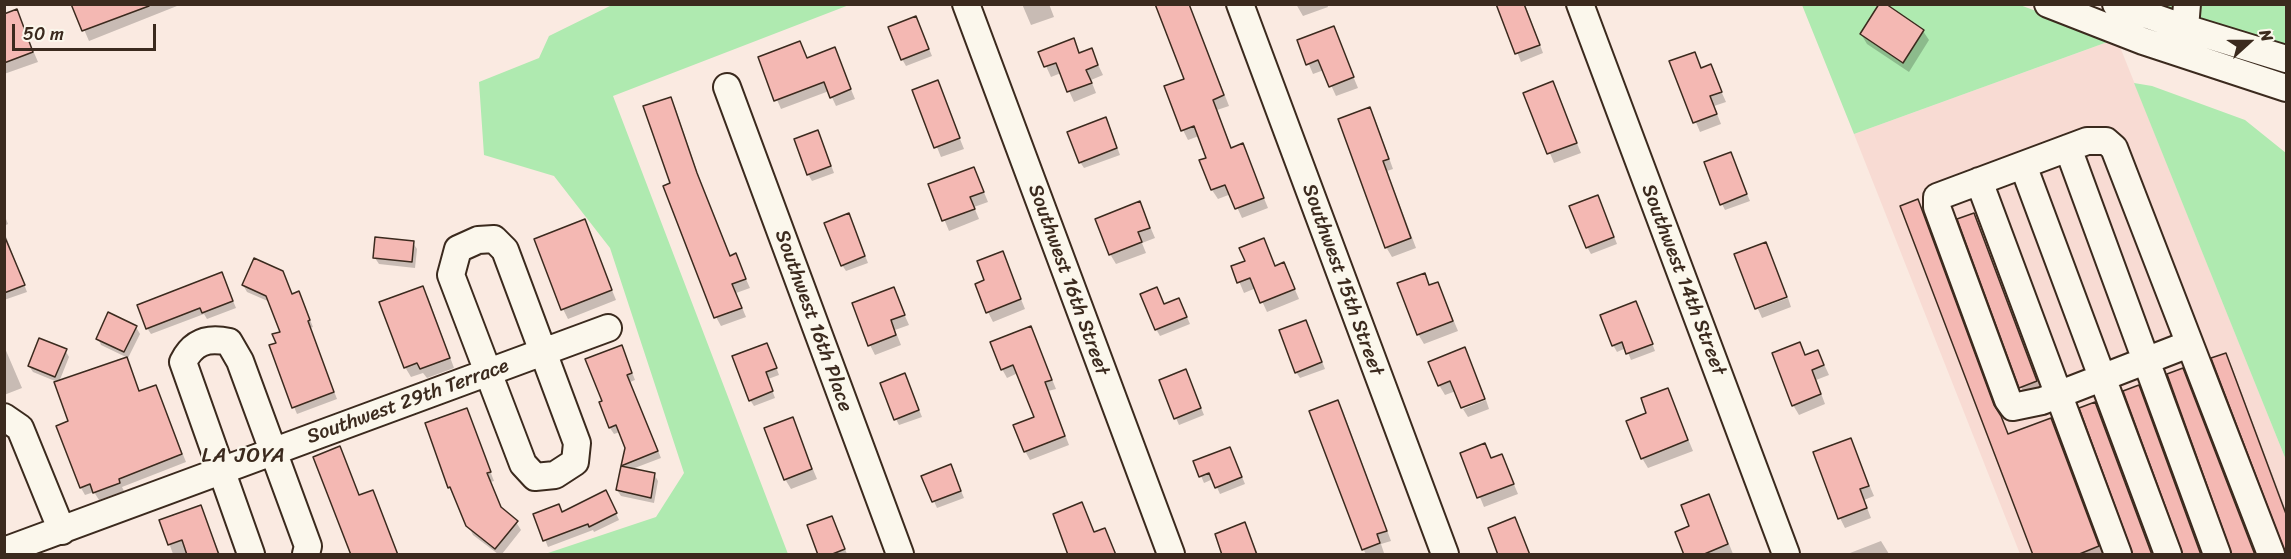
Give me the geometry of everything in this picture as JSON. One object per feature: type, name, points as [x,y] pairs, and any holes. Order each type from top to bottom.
[{"type":"street","name":"Southwest 16th Street","points":[[966,4],[1171,555]]},
{"type":"street","name":"Southwest 15th Street","points":[[1240,4],[1445,555]]},
{"type":"street","name":"Southwest 14th Street","points":[[1580,4],[1786,555]]},
{"type":"street","points":[[2048,4],[2183,28],[2286,88]]},
{"type":"street","points":[[2116,4],[2183,28],[2286,59]]},
{"type":"street","name":"Southwest 16th Place","points":[[726,87],[900,555]]},
{"type":"street","points":[[2189,344],[2042,401],[2013,407],[2008,400],[1937,207],[1937,197],[2087,141],[2106,141],[2114,148],[2271,555]]},
{"type":"street","points":[[2068,148],[2217,555]]},
{"type":"street","points":[[2023,165],[2168,555]]},
{"type":"street","points":[[1979,181],[2118,555]]},
{"type":"street","points":[[494,239],[505,250],[578,442],[575,462],[555,475],[535,477],[523,464],[487,373],[451,275],[458,249],[478,240],[494,239]]},
{"type":"street","name":"Southwest 29th Terrace","points":[[4,552],[608,328]]},
{"type":"street","points":[[251,555],[183,362],[190,349],[214,338],[229,342],[240,361],[308,546],[306,555]]},
{"type":"street","points":[[4,417],[20,428],[62,531]]},
{"type":"shaded area","points":[[2113,40],[2118,42],[2286,460],[2286,554],[2020,554],[1854,134]]},
{"type":"green space","points":[[612,5],[849,5],[613,96],[788,554],[545,554],[656,517],[684,473],[610,248],[554,176],[484,155],[479,82],[539,58],[549,36]]},
{"type":"green space","points":[[1802,5],[2020,5],[2113,40],[1854,134]]},
{"type":"green space","points":[[2149,5],[2286,5],[2286,48]]},
{"type":"green space","points":[[2134,83],[2152,86],[2245,120],[2286,153],[2286,460]]},
{"type":"building","points":[[71,4],[148,4],[149,6],[82,31]]},
{"type":"building","points":[[1155,4],[1189,4],[1224,95],[1213,100],[1231,148],[1243,143],[1264,198],[1235,209],[1225,185],[1211,190],[1199,160],[1206,158],[1194,126],[1181,131],[1164,86],[1184,79]]},
{"type":"building","points":[[1496,4],[1524,4],[1540,45],[1515,54]]},
{"type":"building","points":[[1879,4],[1886,4],[1924,30],[1903,63],[1860,34]]},
{"type":"building","points":[[17,9],[33,52],[4,63],[4,14]]},
{"type":"building","points":[[916,16],[929,49],[901,60],[888,27]]},
{"type":"building","points":[[1334,26],[1354,77],[1329,87],[1318,60],[1306,65],[1297,40]]},
{"type":"building","points":[[1074,38],[1079,53],[1092,48],[1098,65],[1086,70],[1092,83],[1067,92],[1056,63],[1044,67],[1038,52]]},
{"type":"building","points":[[800,41],[807,58],[835,47],[851,89],[830,98],[824,82],[774,101],[758,57]]},
{"type":"building","points":[[1695,52],[1701,68],[1711,64],[1722,92],[1710,96],[1717,114],[1693,123],[1669,61]]},
{"type":"building","points":[[938,80],[960,138],[934,148],[912,90]]},
{"type":"building","points":[[1553,81],[1577,143],[1547,154],[1523,93]]},
{"type":"building","points":[[671,97],[697,173],[730,256],[736,253],[746,279],[732,284],[742,308],[714,318],[663,186],[670,183],[643,106]]},
{"type":"building","points":[[1370,107],[1389,159],[1383,161],[1411,238],[1385,248],[1338,119]]},
{"type":"building","points":[[1106,117],[1117,148],[1079,163],[1067,132]]},
{"type":"building","points":[[818,130],[831,166],[807,175],[794,139]]},
{"type":"building","points":[[1731,152],[1747,194],[1720,205],[1704,162]]},
{"type":"building","points":[[974,167],[984,192],[970,197],[975,209],[942,221],[928,184]]},
{"type":"building","points":[[1598,195],[1614,237],[1586,248],[1569,206]]},
{"type":"building","points":[[1918,199],[1994,405],[2008,434],[2051,418],[2099,546],[2077,555],[2033,555],[1900,206]]},
{"type":"building","points":[[1140,201],[1150,228],[1138,232],[1142,242],[1109,255],[1095,219]]},
{"type":"building","points":[[849,213],[865,256],[841,266],[824,223]]},
{"type":"building","points":[[1974,213],[2037,381],[2019,388],[1957,219]]},
{"type":"building","points":[[585,219],[612,290],[561,310],[534,239]]},
{"type":"building","points":[[4,235],[25,285],[4,293]]},
{"type":"building","points":[[375,237],[414,241],[412,262],[373,258]]},
{"type":"building","points":[[1264,238],[1275,266],[1284,262],[1295,289],[1260,303],[1250,278],[1237,283],[1231,266],[1245,261],[1239,248]]},
{"type":"building","points":[[1766,242],[1787,297],[1755,309],[1734,254]]},
{"type":"building","points":[[1003,251],[1021,299],[986,313],[975,284],[984,280],[977,261]]},
{"type":"building","points":[[254,258],[283,271],[292,294],[299,291],[334,392],[292,408],[269,345],[276,343],[272,334],[280,332],[266,296],[242,285]]},
{"type":"building","points":[[222,272],[233,301],[202,313],[200,308],[146,329],[137,305]]},
{"type":"building","points":[[1425,273],[1429,285],[1438,282],[1453,321],[1417,335],[1397,283]]},
{"type":"building","points":[[423,286],[450,358],[420,369],[417,363],[404,368],[379,302]]},
{"type":"building","points":[[894,287],[905,315],[891,320],[896,335],[868,346],[852,303]]},
{"type":"building","points":[[1157,287],[1164,304],[1179,298],[1187,317],[1155,330],[1140,294]]},
{"type":"building","points":[[1636,301],[1653,344],[1626,354],[1622,342],[1612,346],[1600,315]]},
{"type":"building","points":[[108,312],[137,326],[124,352],[96,339]]},
{"type":"building","points":[[1306,320],[1322,362],[1295,373],[1279,330]]},
{"type":"building","points":[[1031,326],[1052,380],[1045,382],[1065,436],[1024,452],[1013,425],[1034,417],[1013,365],[1001,370],[990,342]]},
{"type":"building","points":[[39,338],[67,349],[55,377],[28,366]]},
{"type":"building","points":[[1800,342],[1805,355],[1818,350],[1824,365],[1812,370],[1821,394],[1792,406],[1772,353]]},
{"type":"building","points":[[767,343],[777,368],[766,372],[773,391],[749,401],[732,356]]},
{"type":"building","points":[[622,345],[632,373],[627,375],[658,451],[621,466],[625,448],[616,425],[609,428],[599,402],[602,401],[585,359]]},
{"type":"building","points":[[1465,347],[1485,399],[1461,408],[1450,381],[1438,386],[1428,362]]},
{"type":"building","points":[[2226,353],[2286,514],[2286,555],[2211,358]]},
{"type":"building","points":[[127,357],[139,391],[156,385],[182,454],[119,479],[120,483],[93,493],[90,484],[80,488],[56,426],[68,421],[54,382]]},
{"type":"building","points":[[2183,368],[2255,555],[2232,555],[2167,374]]},
{"type":"building","points":[[1186,369],[1201,408],[1174,419],[1159,380]]},
{"type":"building","points":[[905,373],[919,410],[894,420],[880,383]]},
{"type":"building","points":[[2139,385],[2201,555],[2183,555],[2123,391]]},
{"type":"building","points":[[1668,388],[1688,440],[1641,459],[1626,421],[1646,413],[1641,398]]},
{"type":"building","points":[[1338,400],[1387,531],[1377,534],[1380,543],[1362,550],[1309,411]]},
{"type":"building","points":[[2095,402],[2152,555],[2133,555],[2079,408]]},
{"type":"building","points":[[467,408],[491,472],[487,473],[501,507],[518,521],[495,549],[466,526],[450,487],[448,488],[425,423]]},
{"type":"building","points":[[793,417],[812,469],[784,480],[764,428]]},
{"type":"building","points":[[1851,438],[1869,486],[1860,489],[1867,508],[1838,519],[1813,452]]},
{"type":"building","points":[[1485,443],[1491,458],[1502,454],[1514,484],[1477,498],[1460,453]]},
{"type":"building","points":[[340,446],[359,495],[373,490],[398,555],[351,555],[313,457]]},
{"type":"building","points":[[1230,447],[1242,477],[1215,488],[1209,473],[1199,477],[1193,461]]},
{"type":"building","points":[[951,464],[961,491],[932,502],[921,476]]},
{"type":"building","points":[[621,466],[655,473],[651,498],[616,490]]},
{"type":"building","points":[[606,490],[617,513],[589,527],[588,524],[543,541],[533,514],[559,504],[562,512]]},
{"type":"building","points":[[1709,494],[1728,544],[1702,555],[1684,555],[1675,532],[1689,526],[1681,505]]},
{"type":"building","points":[[1082,502],[1094,532],[1105,528],[1116,555],[1068,555],[1053,514]]},
{"type":"building","points":[[201,505],[219,555],[187,555],[182,540],[168,545],[159,520]]},
{"type":"building","points":[[832,516],[845,549],[830,555],[818,555],[807,525]]},
{"type":"building","points":[[1515,517],[1530,555],[1498,555],[1488,528]]},
{"type":"building","points":[[1245,522],[1257,555],[1222,555],[1215,534]]},
{"type":"district","name":"LA JOYA","points":[[244,457]]}]
